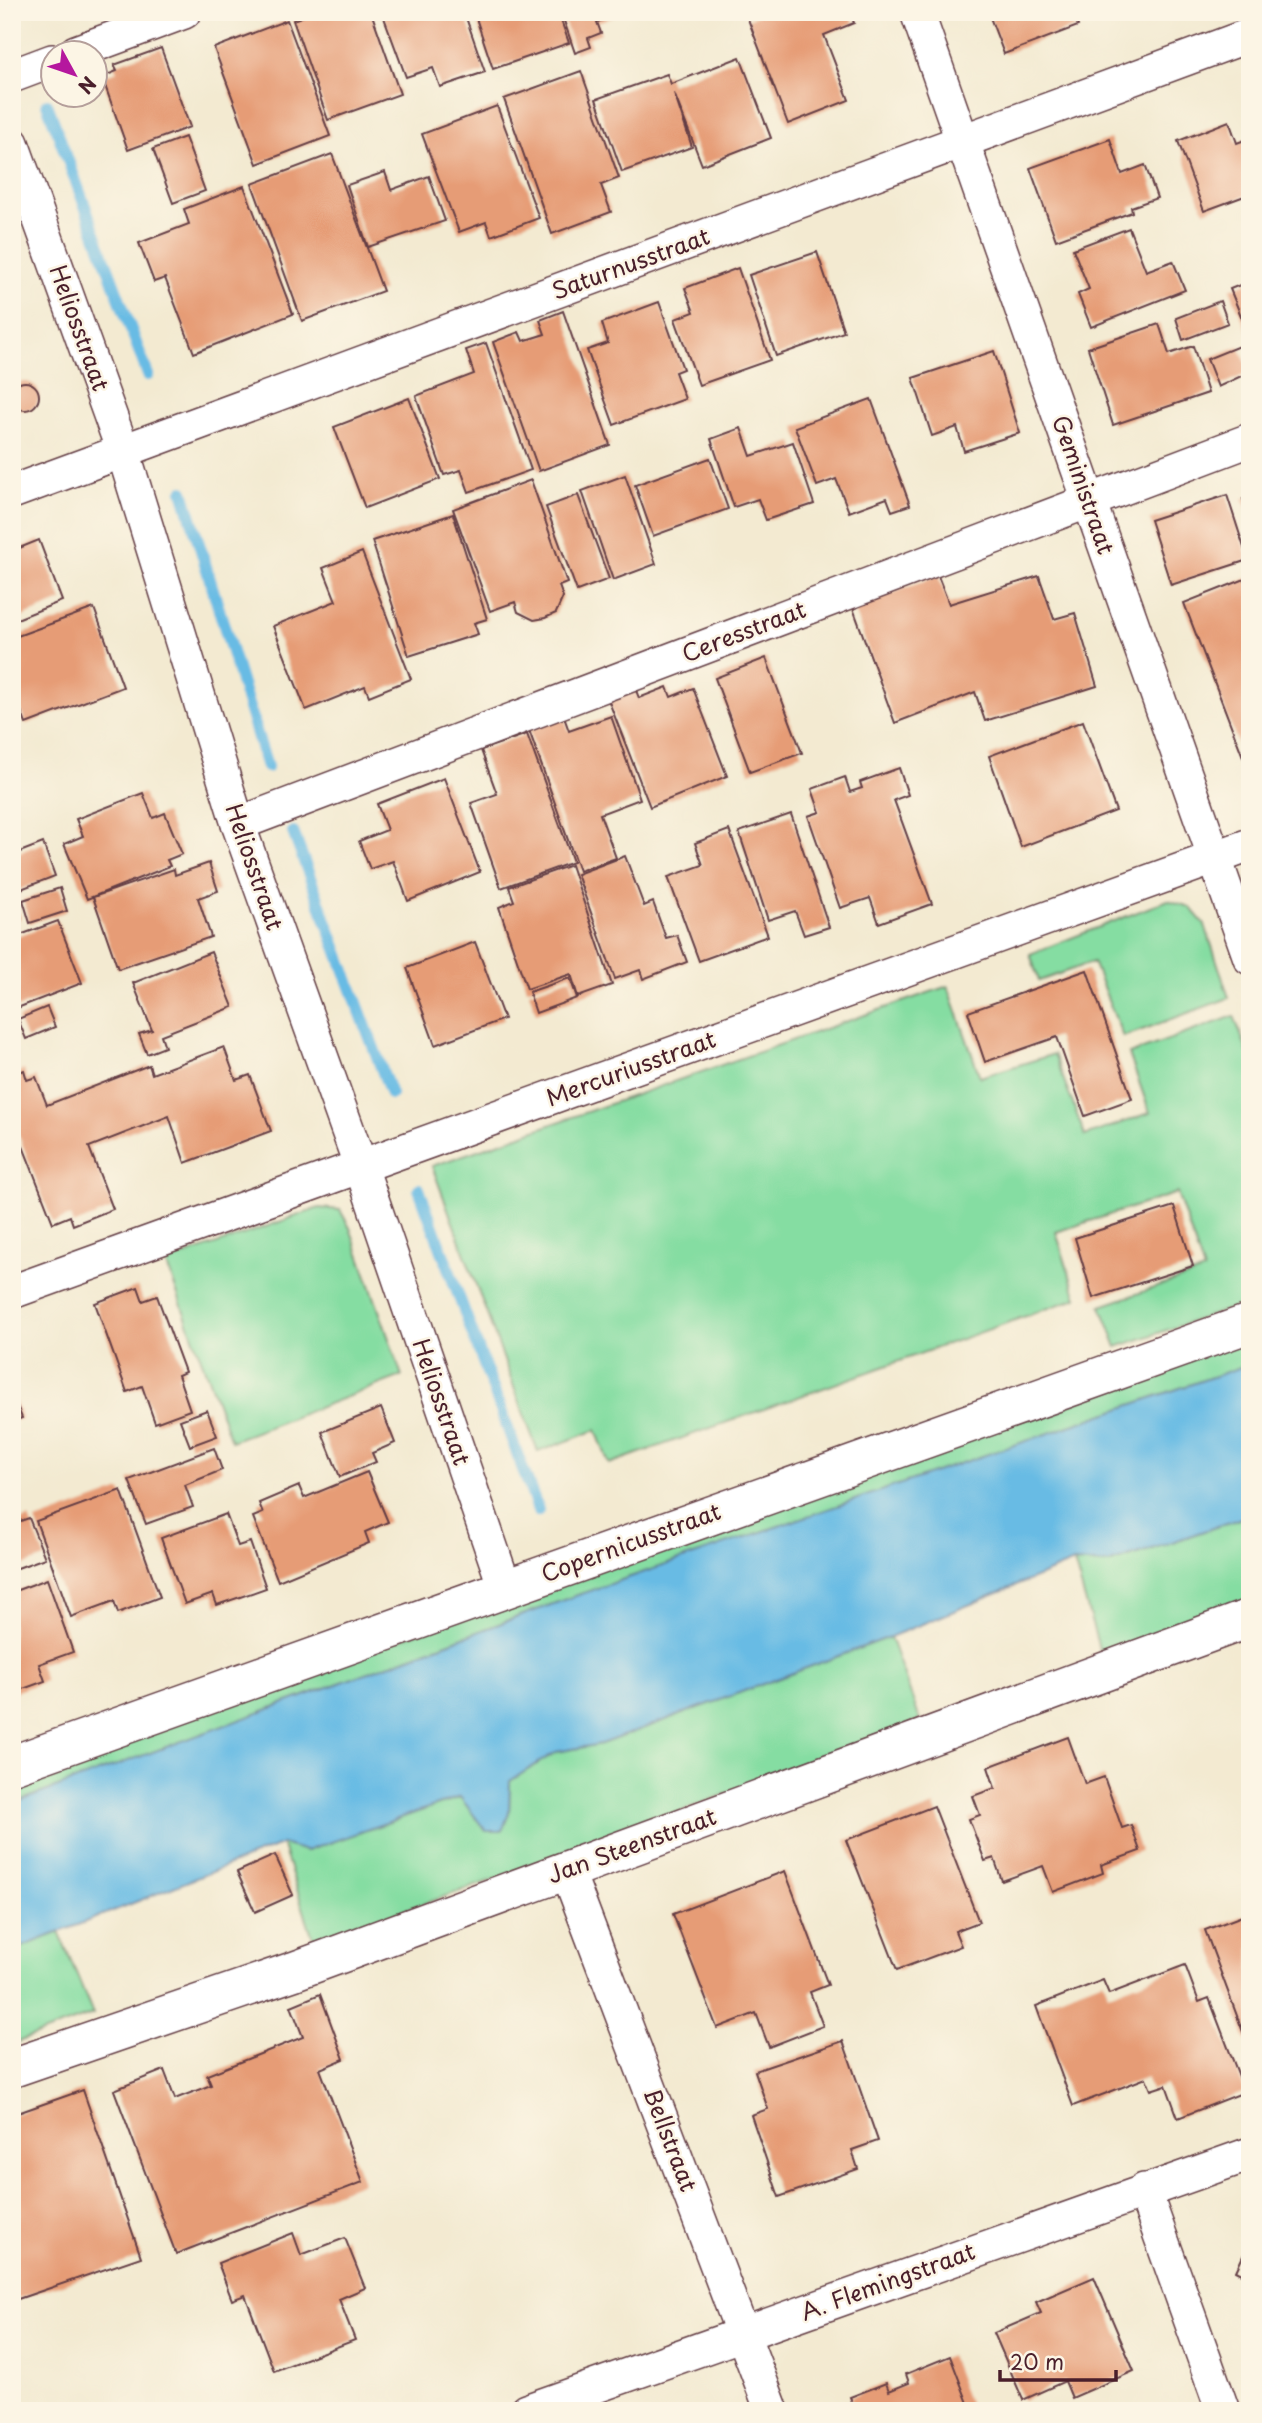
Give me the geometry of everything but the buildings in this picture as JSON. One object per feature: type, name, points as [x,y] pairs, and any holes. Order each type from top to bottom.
[{"type":"street","points":[[108,40],[184,12]]},
{"type":"street","name":"Geministraat","points":[[917,12],[1250,958]]},
{"type":"street","name":"Saturnusstraat","points":[[12,492],[1250,35]]},
{"type":"street","points":[[12,76],[38,66]]},
{"type":"street","name":"Heliosstraat","points":[[12,143],[123,452],[238,824],[361,1167],[505,1588]]},
{"type":"street","name":"Ceresstraat","points":[[238,824],[1250,440]]},
{"type":"street","name":"Mercuriusstraat","points":[[14,1285],[361,1167],[1250,845]]},
{"type":"street","name":"Copernicusstraat","points":[[12,1765],[1250,1323]]},
{"type":"street","name":"Jan Steenstraat","points":[[12,2068],[294,1971],[1250,1618]]},
{"type":"street","name":"Bellstraat","points":[[567,1870],[772,2411]]},
{"type":"street","name":"A. Flemingstraat","points":[[526,2411],[1250,2154]]},
{"type":"street","points":[[1144,2190],[1223,2411]]},
{"type":"green space","points":[[1168,900],[1190,907],[1205,925],[1229,998],[1123,1037],[1093,962],[1039,981],[1030,954]]},
{"type":"green space","points":[[948,986],[980,1077],[1054,1054],[1085,1136],[1150,1113],[1129,1054],[1234,1016],[1250,1059],[1250,1302],[1117,1347],[1101,1306],[1204,1271],[1177,1193],[1056,1232],[1077,1298],[609,1464],[596,1430],[538,1452],[432,1166]]},
{"type":"green space","points":[[319,1208],[340,1210],[350,1228],[402,1376],[231,1441],[166,1262]]},
{"type":"green space","points":[[1250,1338],[1250,1364],[572,1597],[12,1804],[12,1776]]},
{"type":"green space","points":[[1250,1515],[1250,1602],[1101,1655],[1074,1562],[1108,1564]]},
{"type":"green space","points":[[890,1637],[920,1720],[569,1854],[314,1941],[282,1844],[307,1851],[460,1797],[486,1830],[509,1813],[510,1781],[556,1752],[601,1744]]},
{"type":"green space","points":[[59,1932],[93,2014],[12,2044],[12,1951]]},
{"type":"water","points":[[1250,1364],[1250,1515],[1108,1564],[1074,1562],[890,1637],[601,1744],[556,1752],[510,1781],[509,1813],[502,1831],[486,1831],[460,1797],[306,1851],[282,1844],[12,1951],[12,1804],[572,1597]]},
{"type":"waterway","points":[[48,108],[148,375]]},
{"type":"waterway","points":[[183,491],[267,767]]},
{"type":"waterway","points":[[293,832],[391,1094]]},
{"type":"waterway","points":[[419,1189],[538,1510]]}]
